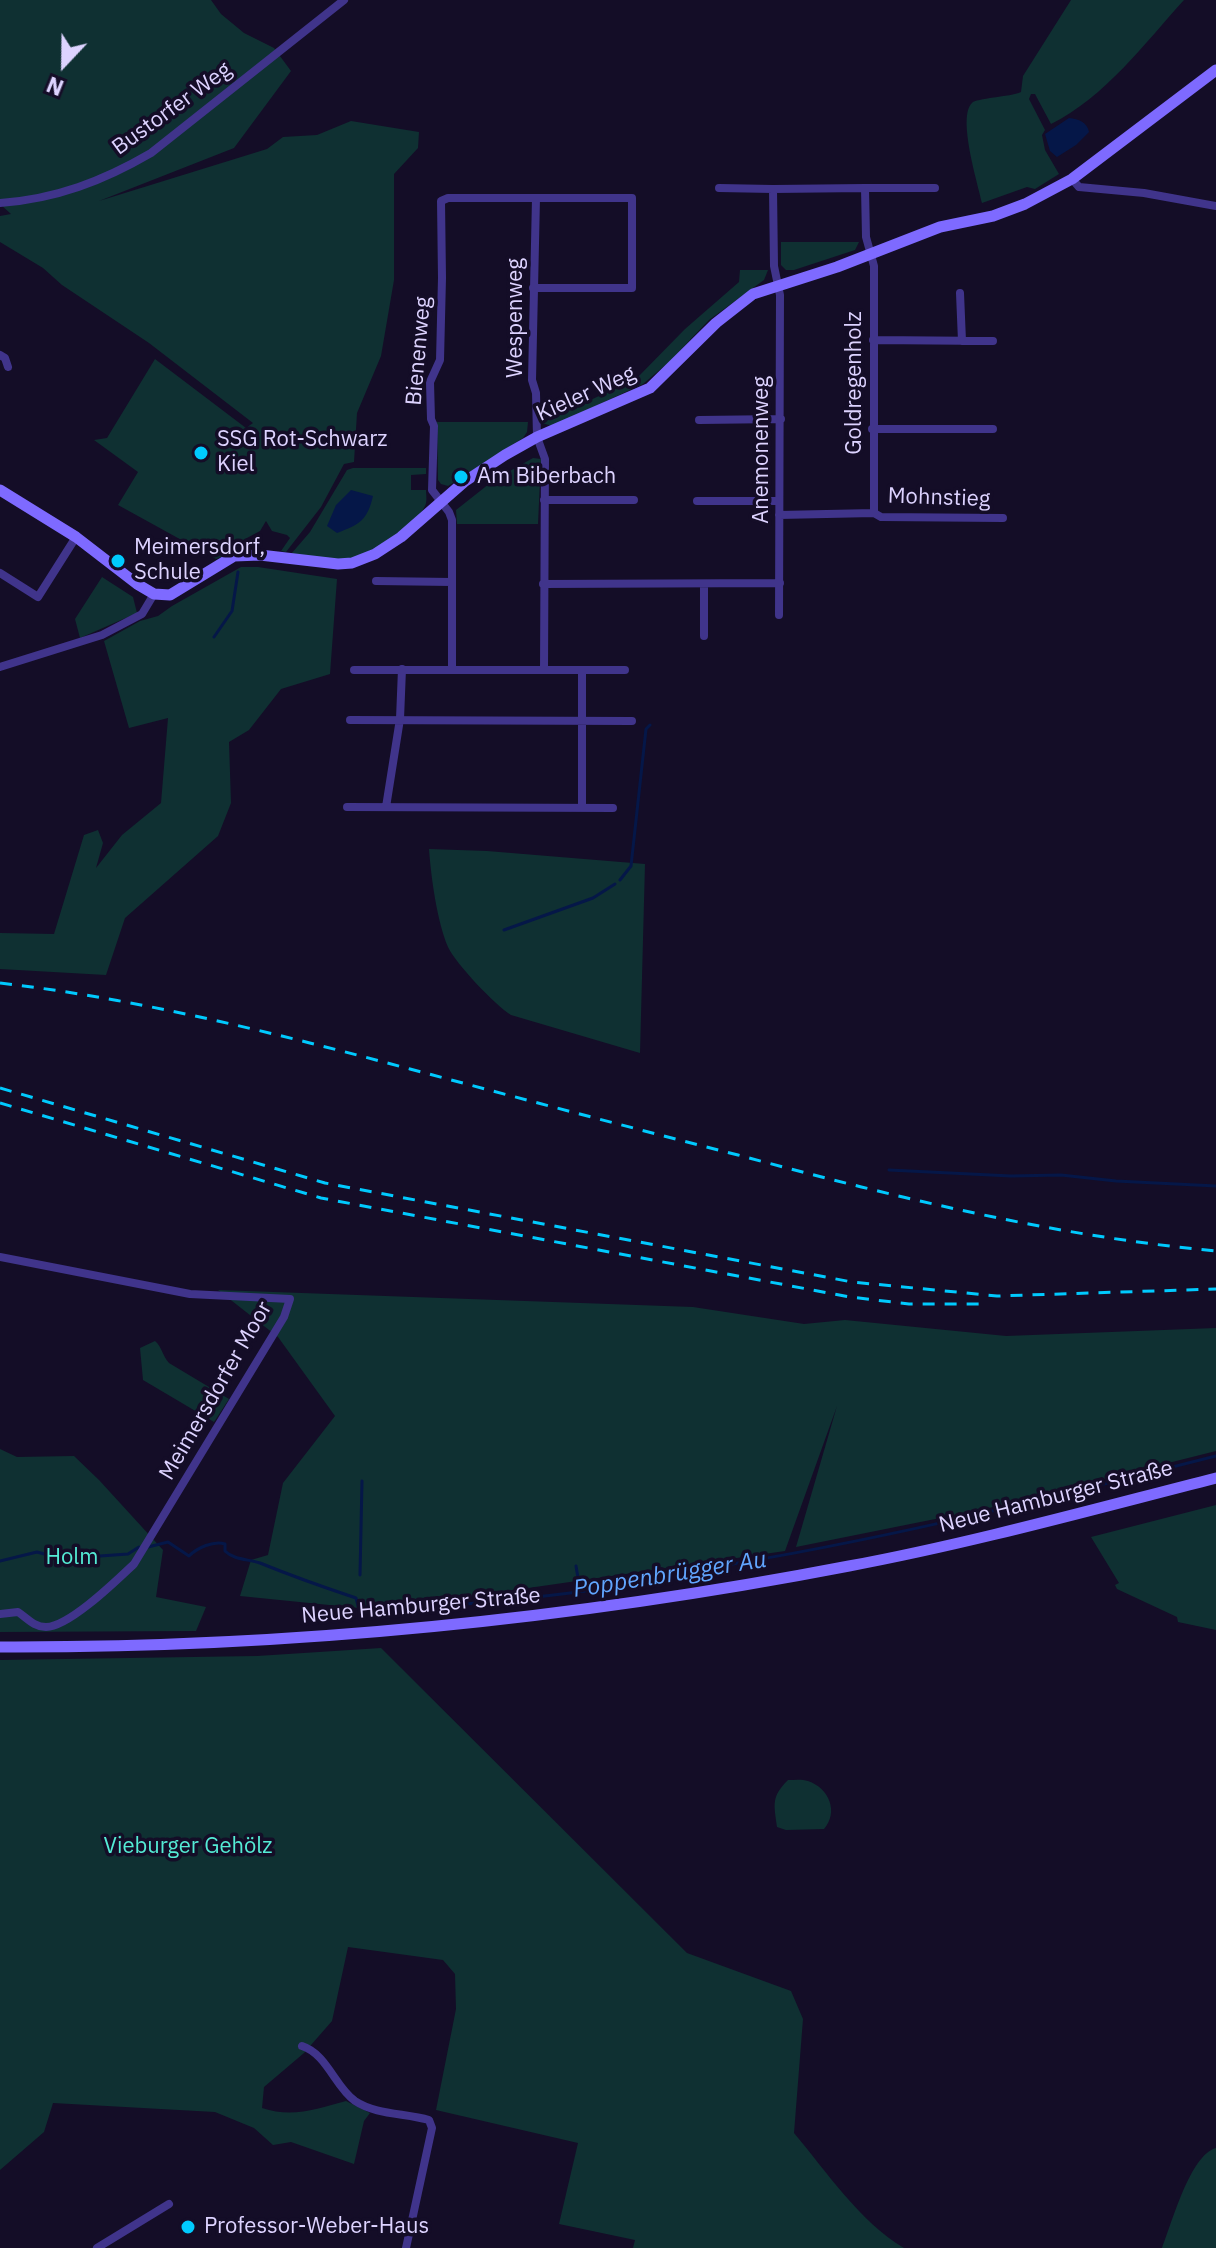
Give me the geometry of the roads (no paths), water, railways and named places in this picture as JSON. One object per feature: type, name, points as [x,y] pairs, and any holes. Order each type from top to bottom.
[{"type":"street","name":"Bustorfer Weg","points":[[0,203],[42,199],[70,192],[128,167],[151,153],[344,0]]},
{"type":"street","name":"Kieler Weg","points":[[0,667],[102,635],[142,614],[154,594],[170,595],[234,556],[260,555],[338,564],[352,563],[375,554],[401,537],[464,482],[537,437],[650,388],[716,323],[753,294],[837,267],[940,227],[993,216],[1025,204],[1072,179],[1216,70]]},
{"type":"street","points":[[1072,179],[1079,187],[1144,193],[1216,206]]},
{"type":"street","points":[[719,188],[935,188]]},
{"type":"street","name":"Goldregenholz","points":[[865,188],[866,237],[874,266],[874,513]]},
{"type":"street","name":"Anemonenweg","points":[[773,189],[774,266],[780,295],[779,615]]},
{"type":"street","name":"Bienenweg","points":[[452,670],[452,520],[432,490],[434,426],[430,382],[440,360],[441,201],[448,198],[536,198]]},
{"type":"street","points":[[533,288],[632,288],[632,198],[536,198]]},
{"type":"street","name":"Wespenweg","points":[[536,198],[532,380],[536,393],[537,437]]},
{"type":"street","points":[[960,293],[962,341]]},
{"type":"street","points":[[873,340],[993,341]]},
{"type":"street","points":[[0,355],[5,358],[8,367]]},
{"type":"street","points":[[699,420],[781,419]]},
{"type":"street","points":[[872,429],[993,429]]},
{"type":"street","points":[[537,437],[545,459],[544,670]]},
{"type":"street","points":[[0,490],[76,537],[154,594]]},
{"type":"street","points":[[544,500],[634,500]]},
{"type":"street","points":[[697,501],[779,501]]},
{"type":"street","name":"Mohnstieg","points":[[779,515],[874,513],[881,517],[1003,518]]},
{"type":"street","points":[[0,573],[38,597],[76,537]]},
{"type":"street","points":[[376,581],[452,582]]},
{"type":"street","points":[[543,584],[780,583]]},
{"type":"street","points":[[704,584],[704,636]]},
{"type":"street","points":[[386,807],[400,719],[402,669]]},
{"type":"street","points":[[354,670],[625,670]]},
{"type":"street","points":[[582,670],[582,808]]},
{"type":"street","points":[[350,720],[632,721]]},
{"type":"street","points":[[347,807],[613,808]]},
{"type":"street","name":"Meimersdorfer Moor","points":[[0,1257],[190,1294],[290,1299],[284,1317],[134,1564],[114,1584],[60,1623],[46,1627],[31,1623],[18,1612],[0,1614]]},
{"type":"street","name":"Neue Hamburger Straße","points":[[0,1647],[278,1639],[515,1618],[678,1597],[950,1545],[1216,1478]]},
{"type":"street","points":[[302,2046],[315,2053],[356,2101],[373,2109],[429,2120],[432,2128],[406,2248]]},
{"type":"street","points":[[97,2248],[169,2204]]},
{"type":"water","points":[[1069,118],[1082,122],[1089,132],[1057,157],[1050,151],[1045,134]]},
{"type":"water","points":[[351,490],[373,496],[371,504],[361,520],[337,533],[327,526],[336,505]]},
{"type":"waterway","points":[[214,637],[232,611],[238,572]]},
{"type":"waterway","points":[[620,880],[631,866],[646,729],[650,725]]},
{"type":"waterway","points":[[504,930],[593,898],[615,884]]},
{"type":"waterway","points":[[889,1170],[1011,1176],[1061,1175],[1216,1186]]},
{"type":"waterway","name":"Poppenbrügger Au","points":[[148,1547],[168,1542],[189,1556],[206,1546],[225,1544],[225,1551],[233,1556],[356,1598],[360,1613],[434,1607],[581,1592],[665,1579],[918,1528],[1216,1456]]},
{"type":"waterway","points":[[360,1575],[362,1481]]},
{"type":"waterway","name":"Poppenbrügger Au","points":[[0,1561],[37,1552],[77,1563],[100,1556],[128,1554],[139,1547]]},
{"type":"waterway","points":[[576,1566],[580,1590]]},
{"type":"railway","points":[[0,983],[104,998],[258,1030],[915,1200],[1095,1236],[1216,1251]]},
{"type":"railway","points":[[0,1088],[325,1183],[852,1282],[997,1296],[1216,1289]]},
{"type":"railway","points":[[0,1103],[321,1198],[850,1297],[909,1304],[984,1304]]},
{"type":"place","name":"SSG Rot-Schwarz Kiel","points":[[201,453]]},
{"type":"place","name":"Am Biberbach","points":[[461,477]]},
{"type":"place","name":"Meimersdorf, Schule","points":[[118,561]]},
{"type":"place","name":"Professor-Weber-Haus","points":[[188,2227]]},
{"type":"park label","name":"Holm","points":[[72,1558]]},
{"type":"park label","name":"Vieburger Gehölz","points":[[188,1847]]}]
